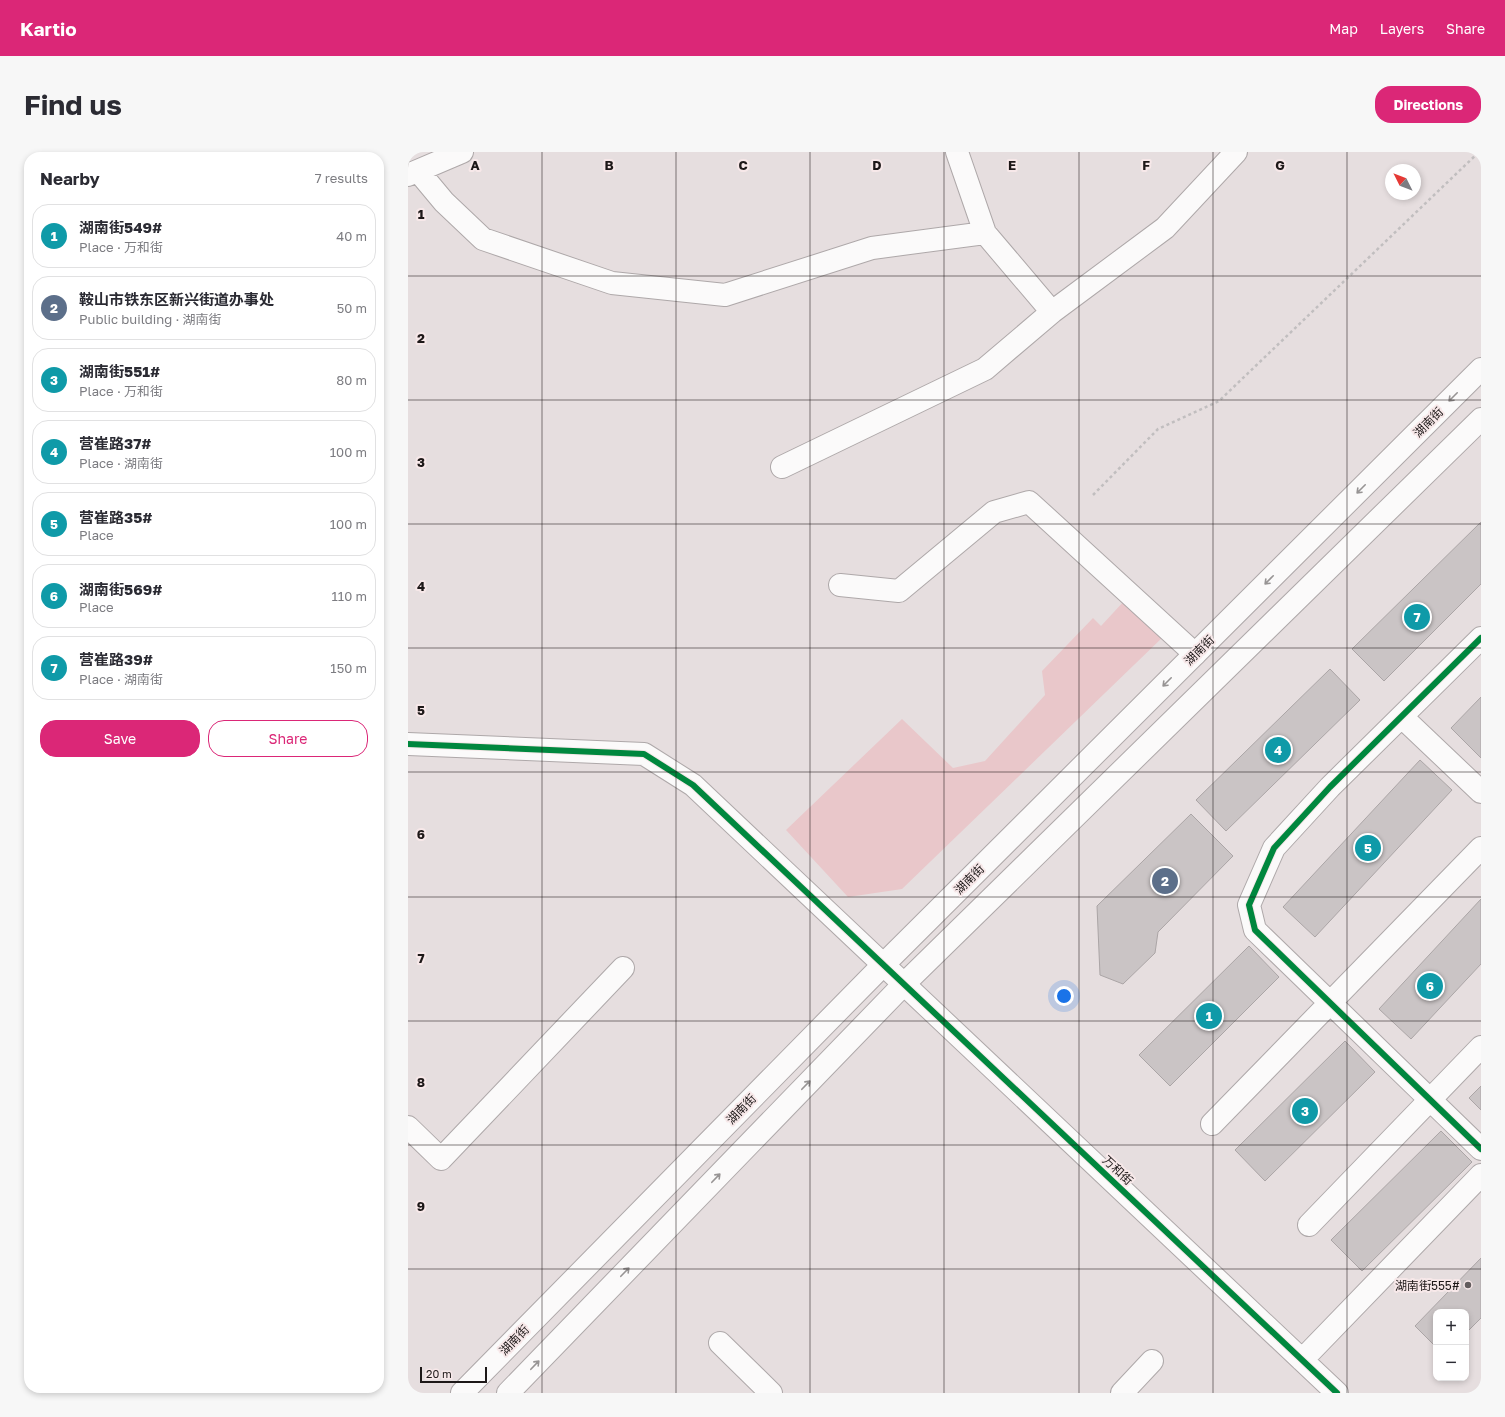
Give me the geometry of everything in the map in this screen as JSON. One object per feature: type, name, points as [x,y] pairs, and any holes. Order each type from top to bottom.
[{"type":"street","points":[[462,152],[414,174],[483,239],[612,283],[725,295],[872,248],[986,233]]},
{"type":"street","points":[[957,152],[986,233],[1052,312]]},
{"type":"street","points":[[782,467],[986,369],[1052,312],[1165,228],[1236,152]]},
{"type":"street","name":"湖南街","points":[[462,1393],[883,965],[1481,369]]},
{"type":"street","points":[[508,1393],[905,983],[1481,418]]},
{"type":"street","points":[[840,585],[899,591],[994,512],[1029,502],[1195,654]]},
{"type":"street","points":[[1481,638],[1330,788],[1274,848],[1249,905],[1255,930],[1481,1149]]},
{"type":"street","points":[[1402,717],[1481,792]]},
{"type":"street","name":"万和街","points":[[408,744],[644,754],[693,785],[883,965],[905,983],[1337,1393]]},
{"type":"street","points":[[1212,1124],[1481,848]]},
{"type":"street","points":[[408,1127],[441,1158],[623,968]]},
{"type":"street","points":[[1309,1225],[1481,1047]]},
{"type":"street","points":[[1302,1360],[1481,1175]]},
{"type":"street","points":[[720,1343],[771,1393]]},
{"type":"street","points":[[1122,1393],[1152,1361]]},
{"type":"path","points":[[1093,495],[1158,429],[1219,401],[1479,152]]},
{"type":"shaded area","points":[[1125,600],[1164,636],[902,889],[848,897],[786,830],[902,719],[953,768],[985,761],[1045,695],[1042,671],[1093,618],[1101,626]]},
{"type":"building","points":[[1481,522],[1481,584],[1384,681],[1352,649]]},
{"type":"building","points":[[1330,669],[1360,700],[1226,831],[1196,800]]},
{"type":"building","points":[[1481,697],[1481,758],[1451,728]]},
{"type":"building","points":[[1420,760],[1452,790],[1315,937],[1283,907]]},
{"type":"building","points":[[1191,814],[1233,856],[1158,932],[1155,953],[1123,984],[1100,975],[1097,906]]},
{"type":"building","points":[[1481,899],[1481,964],[1411,1039],[1379,1009]]},
{"type":"building","points":[[1249,946],[1279,977],[1170,1086],[1139,1055]]},
{"type":"building","points":[[1345,1041],[1375,1072],[1265,1181],[1235,1150]]},
{"type":"building","points":[[1481,1086],[1481,1110],[1469,1098]]},
{"type":"building","points":[[1441,1131],[1472,1162],[1362,1271],[1331,1240]]},
{"type":"building","name":"湖南街555#","points":[[1481,1258],[1481,1318],[1469,1330],[1469,1309],[1433,1309],[1433,1344],[1415,1326]]},
{"type":"cycle path","points":[[1481,638],[1330,787],[1274,848],[1249,905],[1255,930],[1481,1149]]},
{"type":"cycle path","points":[[408,744],[644,754],[693,785],[1337,1393]]},
{"type":"place","name":"营崔路39#","points":[[1417,617]]},
{"type":"place","name":"营崔路37#","points":[[1278,750]]},
{"type":"place","name":"营崔路35#","points":[[1368,848]]},
{"type":"place","name":"鞍山市铁东区新兴街道办事处","points":[[1165,881]]},
{"type":"place","name":"湖南街569#","points":[[1430,986]]},
{"type":"place","name":"湖南街549#","points":[[1209,1016]]},
{"type":"place","name":"湖南街551#","points":[[1305,1111]]},
{"type":"place","name":"湖南街555#","points":[[1468,1285]]}]
